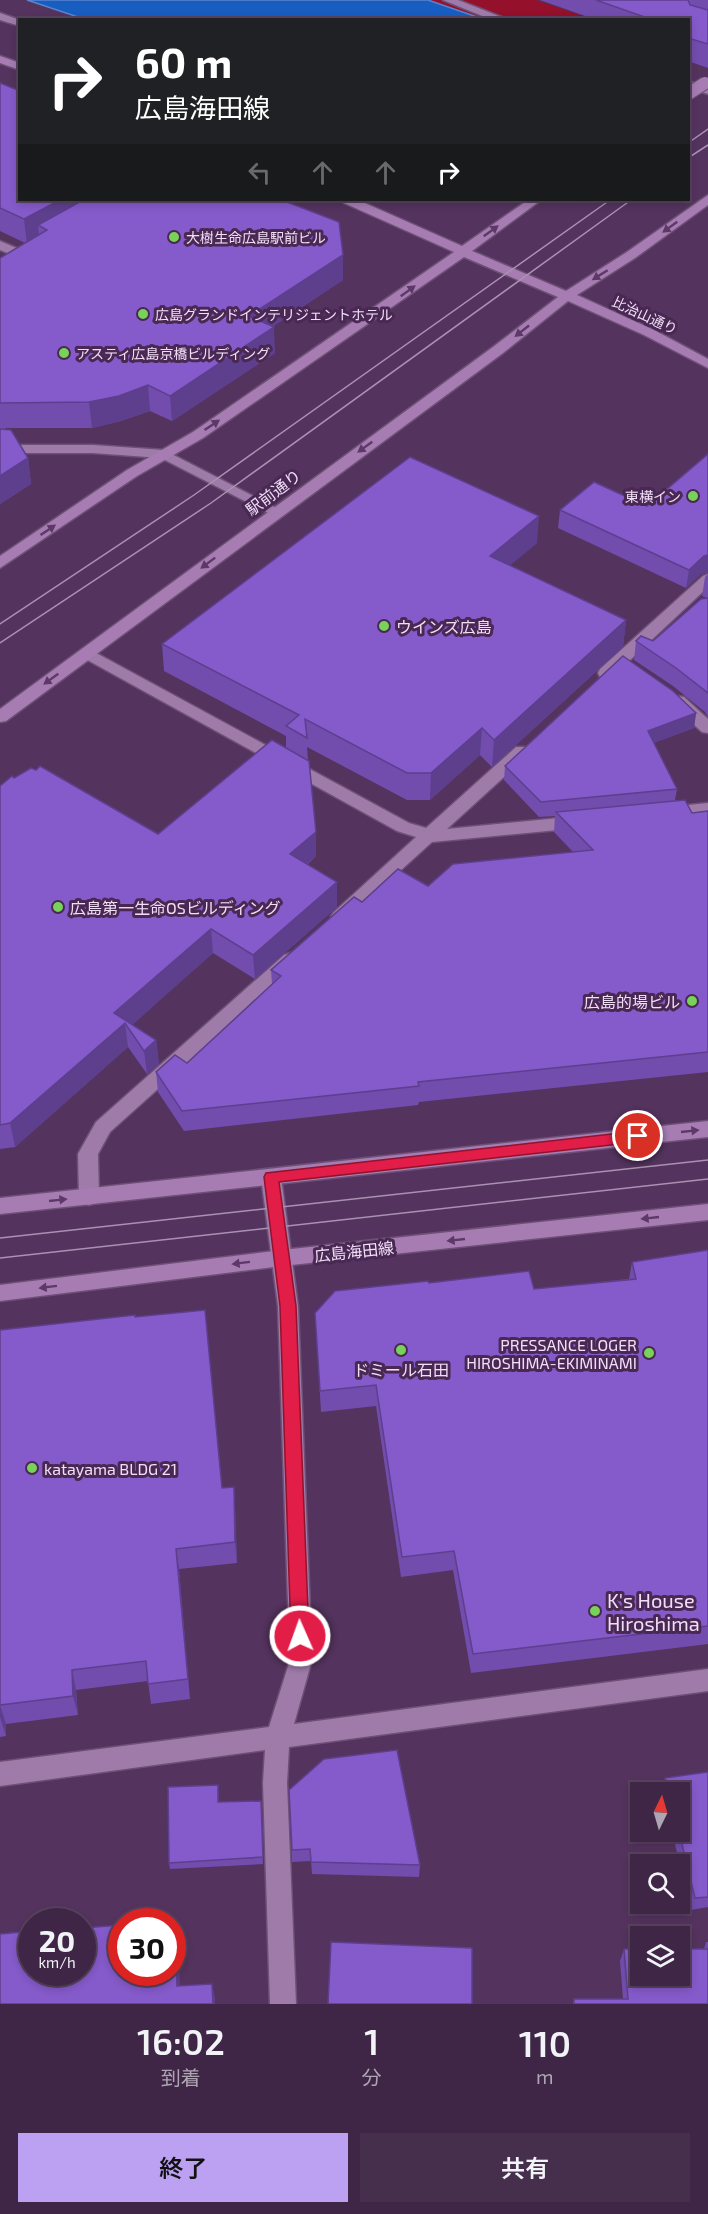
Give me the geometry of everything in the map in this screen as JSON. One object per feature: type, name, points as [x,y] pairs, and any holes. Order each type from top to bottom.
[{"type":"street","points":[[448,0],[498,18]]},
{"type":"street","points":[[0,16],[18,22]]},
{"type":"street","points":[[0,59],[18,66]]},
{"type":"street","points":[[690,84],[707,85]]},
{"type":"street","points":[[690,93],[707,85]]},
{"type":"street","name":"駅前通り","points":[[0,717],[568,296],[631,255],[708,199]]},
{"type":"street","name":"比治山通り","points":[[351,201],[404,222],[463,252],[639,327],[708,364]]},
{"type":"street","points":[[0,564],[132,473],[198,435],[534,201]]},
{"type":"street","points":[[0,245],[26,252],[7,263]]},
{"type":"street","points":[[0,449],[93,449],[164,454],[277,512]]},
{"type":"street","points":[[594,684],[708,579]]},
{"type":"street","points":[[87,653],[403,827],[431,836],[592,820]]},
{"type":"street","points":[[620,660],[638,672]]},
{"type":"street","points":[[665,690],[708,728]]},
{"type":"street","points":[[326,929],[534,740]]},
{"type":"street","points":[[650,815],[708,809]]},
{"type":"street","points":[[89,1197],[88,1154],[103,1127],[299,952]]},
{"type":"street","points":[[0,1206],[708,1129]]},
{"type":"street","points":[[271,1177],[288,1306],[301,1660],[278,1737],[275,1784],[283,2004]]},
{"type":"street","name":"広島海田線","points":[[0,1293],[282,1258],[708,1212]]},
{"type":"street","points":[[0,1774],[708,1680]]},
{"type":"shaded area","points":[[428,0],[536,0],[589,18],[480,18]]},
{"type":"water","points":[[27,0],[428,0],[480,18],[81,18]]},
{"type":"pier","points":[[690,89],[708,95],[708,258],[702,264],[552,201],[690,201]]},
{"type":"building","points":[[596,0],[688,0],[690,5],[708,10],[708,44],[690,39],[690,18],[647,18]]},
{"type":"building","points":[[0,83],[18,90],[18,201],[58,201],[24,219],[0,208]]},
{"type":"building","points":[[81,201],[285,201],[339,222],[343,255],[249,316],[274,327],[170,396],[148,385],[119,396],[89,402],[0,403],[0,258],[47,230],[38,225]]},
{"type":"building","points":[[0,429],[11,430],[28,458],[0,476]]},
{"type":"building","points":[[708,454],[708,555],[689,570],[560,510],[594,482],[647,506]]},
{"type":"building","points":[[410,457],[539,516],[490,556],[626,620],[494,740],[482,728],[431,773],[407,773],[305,719],[307,738],[286,726],[299,715],[162,644]]},
{"type":"building","points":[[708,598],[708,693],[636,641],[641,636],[653,641],[701,599]]},
{"type":"building","points":[[623,656],[673,691],[696,713],[648,731],[677,789],[541,802],[505,766]]},
{"type":"building","points":[[272,740],[309,761],[316,832],[290,854],[337,882],[253,955],[211,929],[114,1013],[156,1040],[144,1051],[125,1023],[10,1123],[0,1125],[0,786],[12,776],[14,778],[31,768],[36,770],[40,766],[158,834]]},
{"type":"building","points":[[685,800],[692,813],[708,811],[708,1052],[418,1082],[419,1086],[182,1111],[156,1072],[175,1055],[187,1063],[281,976],[271,970],[354,897],[362,902],[398,869],[428,886],[453,864],[593,850],[556,812]]},
{"type":"building","points":[[708,1250],[708,1626],[473,1654],[454,1551],[402,1557],[376,1385],[320,1391],[315,1313],[335,1291],[529,1271],[534,1289],[636,1279],[632,1262]]},
{"type":"building","points":[[205,1310],[222,1488],[234,1487],[235,1542],[176,1549],[188,1679],[148,1684],[146,1661],[72,1670],[73,1696],[0,1705],[0,1330],[135,1315],[135,1317]]},
{"type":"building","points":[[397,1750],[420,1865],[311,1862],[310,1849],[292,1850],[289,1790],[324,1759]]},
{"type":"building","points":[[708,1772],[708,1897],[695,1898],[690,1877],[690,1854],[684,1854],[681,1842],[690,1842],[690,1782],[666,1782],[665,1778]]},
{"type":"building","points":[[218,1785],[218,1802],[261,1801],[263,1857],[169,1863],[168,1787]]},
{"type":"building","points":[[108,1926],[108,1986],[212,1984],[213,2004],[0,2004],[0,1934],[18,1932],[18,1986],[96,1986],[96,1927]]},
{"type":"building","points":[[331,1942],[472,1948],[472,2004],[328,2004]]},
{"type":"building","points":[[624,1949],[630,1949],[630,1986],[690,1986],[690,1949],[708,1949],[708,2004],[574,2004],[574,1999],[628,1999]]},
{"type":"tram line","points":[[690,142],[708,129]]},
{"type":"tram line","points":[[690,157],[708,145]]},
{"type":"tram line","points":[[0,624],[194,495],[609,201]]},
{"type":"tram line","points":[[0,643],[211,503],[630,201]]},
{"type":"tram line","points":[[0,1238],[708,1160]]},
{"type":"tram line","points":[[0,1258],[708,1179]]},
{"type":"place","name":"大樹生命広島駅前ビル","points":[[174,237]]},
{"type":"place","name":"広島グランドインテリジェントホテル","points":[[143,314]]},
{"type":"place","name":"アスティ広島京橋ビルディング","points":[[64,353]]},
{"type":"place","name":"東横イン","points":[[693,496]]},
{"type":"place","name":"ウインズ広島","points":[[384,626]]},
{"type":"place","name":"広島第一生命OSビルディング","points":[[58,907]]},
{"type":"place","name":"広島的場ビル","points":[[692,1001]]},
{"type":"place","name":"ドミール石田","points":[[401,1350]]},
{"type":"place","name":"PRESSANCE LOGER HIROSHIMA-EKIMINAMI","points":[[649,1353]]},
{"type":"place","name":"katayama BLDG 21","points":[[32,1468]]},
{"type":"place","name":"K's House Hiroshima","points":[[595,1611]]},
{"type":"route","points":[[300,1636],[288,1306],[271,1177],[638,1136]]}]
